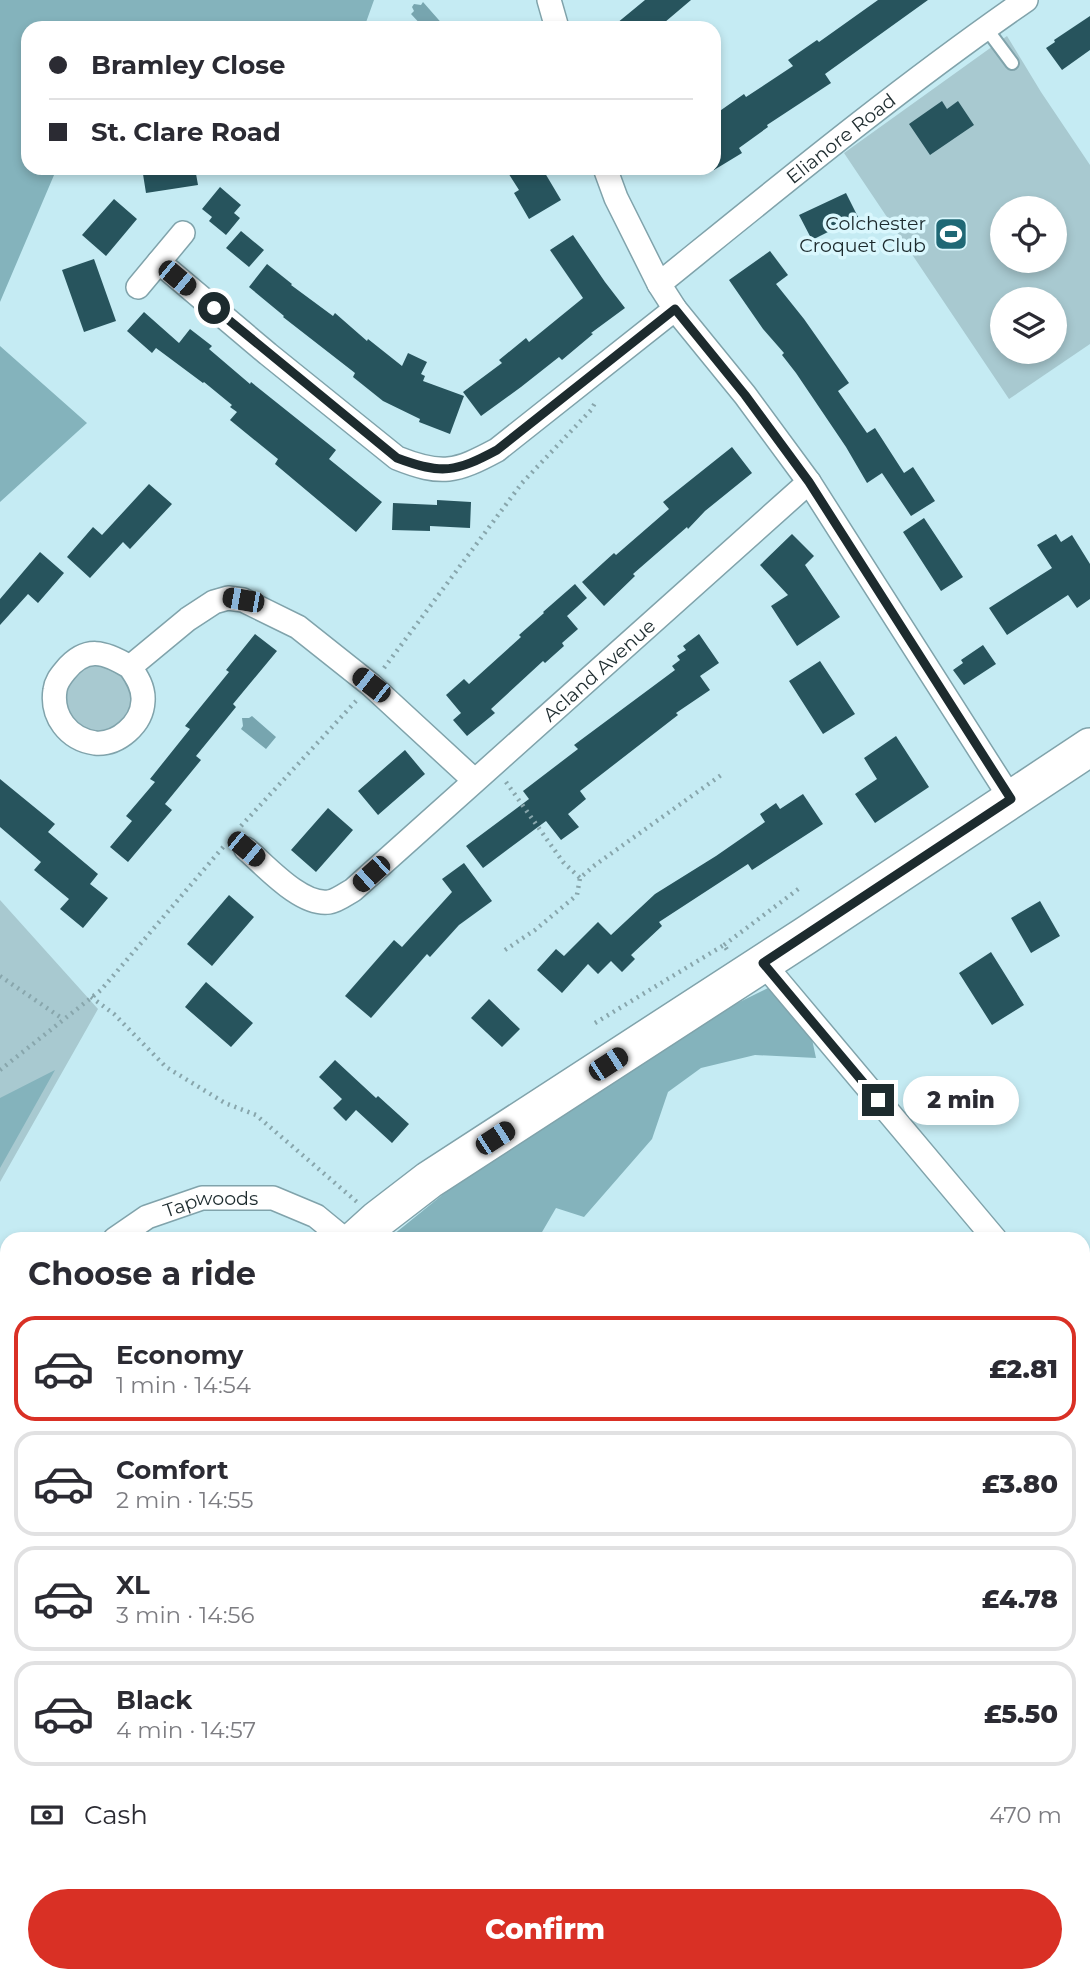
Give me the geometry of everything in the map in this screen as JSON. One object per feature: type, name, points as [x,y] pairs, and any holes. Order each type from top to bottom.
[{"type":"main road","points":[[364,1232],[429,1180],[747,960],[1011,799],[1090,747]]},
{"type":"street","points":[[549,0],[555,21]]},
{"type":"street","name":"Elianore Road","points":[[659,284],[804,167],[1026,0]]},
{"type":"street","points":[[608,175],[616,198],[659,284],[675,309],[745,395],[809,482],[1011,799]]},
{"type":"street","points":[[138,287],[183,233]]},
{"type":"street","points":[[159,262],[397,458],[422,468],[447,470],[471,463],[497,450],[675,309]]},
{"type":"street","name":"Acland Avenue","points":[[234,843],[298,894],[313,901],[330,902],[354,890],[809,482]]},
{"type":"street","points":[[130,667],[214,602],[228,598],[243,600],[298,627],[371,685],[474,780]]},
{"type":"street","points":[[747,960],[989,1232]]},
{"type":"street","name":"Tapwoods","points":[[125,1232],[147,1217],[202,1198],[273,1198],[316,1216],[335,1232]]},
{"type":"lane","points":[[986,28],[1012,63]]},
{"type":"path","points":[[0,1070],[101,990],[234,843],[371,685],[522,483],[591,410],[598,398]]},
{"type":"path","points":[[493,763],[563,862],[580,878]]},
{"type":"path","points":[[506,950],[577,895],[580,878],[595,865],[724,773]]},
{"type":"path","points":[[596,1023],[723,945],[800,887]]},
{"type":"path","points":[[723,945],[747,960]]},
{"type":"path","points":[[0,976],[63,1019]]},
{"type":"path","points":[[91,997],[114,1014],[166,1067],[225,1103],[256,1115],[339,1185]]},
{"type":"shaded area","points":[[0,0],[374,0],[366,21],[21,21],[21,175],[54,175],[0,302]]},
{"type":"shaded area","points":[[423,2],[440,21],[418,21],[411,14],[414,11],[412,7],[414,4],[421,5]]},
{"type":"shaded area","name":"Colchester Croquet Club","points":[[1007,36],[1090,165],[1090,344],[1067,360],[1067,287],[990,287],[990,364],[1061,364],[1009,399],[844,153]]},
{"type":"shaded area","points":[[0,346],[87,423],[0,502]]},
{"type":"shaded area","points":[[116,664],[136,696],[128,721],[97,735],[66,718],[62,684],[78,665]]},
{"type":"shaded area","points":[[252,716],[276,737],[266,749],[241,729],[242,718]]},
{"type":"shaded area","points":[[0,900],[98,1009],[0,1182]]},
{"type":"shaded area","points":[[772,986],[809,1025],[816,1058],[755,1055],[701,1068],[668,1092],[652,1139],[584,1217],[556,1208],[542,1232],[397,1232],[457,1183],[703,1020]]},
{"type":"shaded area","points":[[55,1070],[0,1168],[0,1098]]},
{"type":"building","points":[[645,0],[691,0],[666,21],[620,21]]},
{"type":"building","points":[[878,0],[928,0],[825,74],[831,83],[767,125],[768,127],[739,148],[742,153],[721,166],[721,110],[793,66],[788,60],[817,40],[819,42]]},
{"type":"building","points":[[1090,16],[1090,50],[1062,70],[1046,48]]},
{"type":"building","points":[[942,101],[947,109],[958,101],[974,125],[930,155],[909,124]]},
{"type":"building","points":[[143,175],[196,175],[198,185],[146,193]]},
{"type":"building","points":[[509,175],[546,175],[561,200],[529,219],[514,193],[519,190]]},
{"type":"building","points":[[220,187],[241,205],[234,213],[240,218],[226,235],[209,221],[212,217],[202,209]]},
{"type":"building","points":[[846,193],[858,217],[812,240],[799,215]]},
{"type":"building","points":[[114,199],[137,219],[106,256],[82,235]]},
{"type":"building","points":[[241,231],[264,250],[249,267],[226,248]]},
{"type":"building","points":[[573,235],[625,308],[591,333],[593,334],[562,360],[559,357],[481,416],[463,392],[502,363],[499,360],[526,338],[529,342],[583,298],[550,250]]},
{"type":"building","points":[[770,251],[788,275],[776,284],[849,383],[838,391],[867,433],[875,428],[904,473],[913,467],[935,501],[911,516],[882,473],[867,483],[846,447],[782,355],[784,353],[763,329],[729,280]]},
{"type":"building","points":[[94,259],[116,321],[84,332],[62,270]]},
{"type":"building","points":[[267,264],[291,285],[333,316],[335,313],[367,341],[368,339],[402,366],[408,353],[427,362],[421,374],[425,376],[423,381],[464,396],[450,434],[419,422],[420,419],[383,401],[353,377],[355,373],[249,287]]},
{"type":"building","points":[[144,312],[179,343],[190,329],[212,346],[209,349],[250,384],[251,382],[336,450],[329,459],[382,502],[356,532],[275,464],[278,459],[230,420],[237,412],[230,407],[232,405],[156,348],[152,353],[127,331]]},
{"type":"building","points":[[732,447],[752,473],[633,574],[635,576],[604,606],[582,582],[669,509],[663,502]]},
{"type":"building","points":[[149,484],[172,504],[130,549],[123,542],[90,578],[67,557],[93,527],[102,535]]},
{"type":"building","points":[[437,500],[471,502],[470,528],[430,526],[430,531],[392,530],[393,503],[437,505]]},
{"type":"building","points":[[924,518],[963,577],[941,591],[903,532]]},
{"type":"building","points":[[792,534],[814,556],[805,565],[840,617],[797,646],[771,606],[788,595],[760,565]]},
{"type":"building","points":[[1056,534],[1061,542],[1072,535],[1090,564],[1090,599],[1077,608],[1068,595],[1007,635],[989,608],[1052,568],[1037,545]]},
{"type":"building","points":[[40,552],[64,573],[38,603],[28,594],[0,625],[0,599]]},
{"type":"building","points":[[575,584],[587,598],[567,616],[578,629],[562,643],[564,646],[545,663],[543,661],[491,709],[495,713],[467,736],[453,720],[461,713],[446,695],[464,679],[469,684]]},
{"type":"building","points":[[255,634],[277,651],[233,704],[236,707],[196,756],[201,760],[165,804],[172,810],[128,862],[110,847],[132,821],[126,816],[155,782],[150,779],[190,729],[185,726],[229,672],[226,670]]},
{"type":"building","points":[[699,634],[719,663],[700,676],[710,690],[676,713],[678,715],[580,791],[586,799],[568,814],[579,827],[561,840],[546,821],[483,868],[466,846],[529,799],[523,791],[578,749],[574,745],[675,670],[672,666],[680,660],[677,656],[686,650],[683,646]]},
{"type":"building","points":[[983,645],[996,664],[964,685],[953,670],[963,663],[961,660]]},
{"type":"building","points":[[820,661],[855,714],[823,734],[789,681]]},
{"type":"building","points":[[896,736],[929,787],[875,823],[855,794],[877,779],[864,758]]},
{"type":"building","points":[[405,750],[425,774],[378,815],[358,791]]},
{"type":"building","points":[[0,779],[55,824],[48,832],[98,874],[90,884],[108,898],[83,928],[60,909],[69,899],[34,870],[41,862],[0,827]]},
{"type":"building","points":[[803,794],[823,824],[752,870],[748,864],[659,922],[662,926],[631,955],[635,959],[622,972],[611,961],[598,974],[588,964],[562,993],[537,970],[556,949],[564,956],[598,922],[611,935],[655,894],[765,822],[760,814],[776,803],[780,809]]},
{"type":"building","points":[[328,808],[353,830],[316,872],[291,850]]},
{"type":"building","points":[[464,863],[492,901],[459,925],[430,957],[427,954],[371,1018],[345,996],[394,940],[402,947],[452,892],[442,879]]},
{"type":"building","points":[[229,895],[254,917],[212,966],[187,944]]},
{"type":"building","points":[[1040,901],[1060,936],[1031,953],[1011,918]]},
{"type":"building","points":[[991,952],[1024,1005],[992,1025],[959,973]]},
{"type":"building","points":[[206,982],[253,1023],[231,1047],[185,1007]]},
{"type":"building","points":[[489,999],[520,1029],[502,1047],[471,1018]]},
{"type":"building","points":[[335,1060],[409,1124],[392,1143],[356,1110],[346,1121],[333,1108],[342,1099],[319,1077]]},
{"type":"place","name":"Colchester Croquet Club","points":[[951,234]]},
{"type":"route","points":[[214,308],[397,458],[422,468],[447,470],[471,463],[497,450],[675,309],[745,395],[809,482],[1011,799],[763,963],[878,1100]]}]
